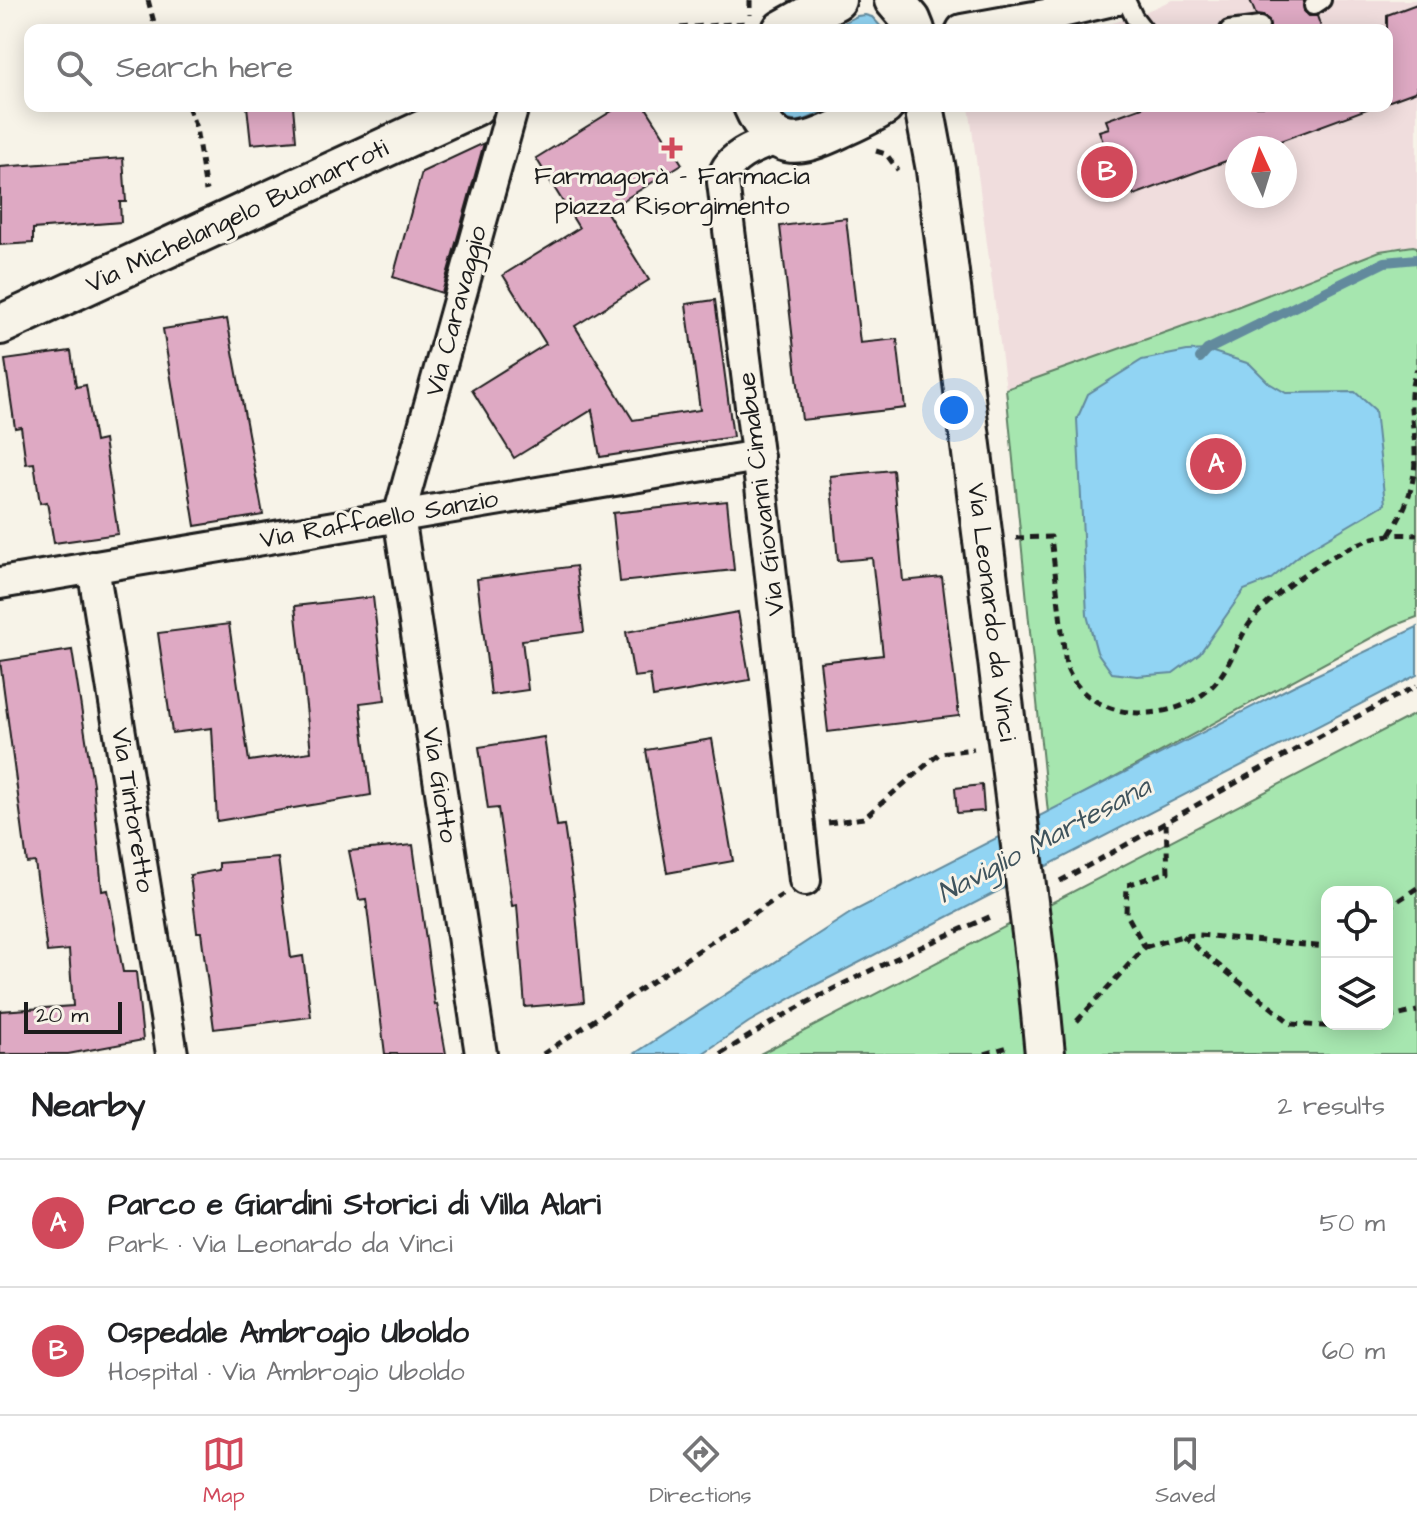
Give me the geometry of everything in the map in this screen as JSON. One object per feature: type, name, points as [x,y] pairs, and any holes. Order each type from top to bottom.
[{"type":"street","points":[[793,24],[836,0]]},
{"type":"street","points":[[995,24],[1113,0]]},
{"type":"street","name":"Via Michelangelo Buonarroti","points":[[0,325],[462,112]]},
{"type":"street","name":"Via Caravaggio","points":[[399,516],[511,112]]},
{"type":"street","points":[[756,112],[763,126],[777,139],[801,144],[873,112]]},
{"type":"street","points":[[885,112],[936,170]]},
{"type":"street","name":"Via Leonardo da Vinci","points":[[925,112],[936,170],[983,540],[1044,1048]]},
{"type":"street","name":"Via Giovanni Cimabue","points":[[777,139],[750,150],[723,172],[805,880]]},
{"type":"street","name":"Via Raffaello Sanzio","points":[[0,583],[758,456]]},
{"type":"street","name":"Via Giotto","points":[[399,516],[481,1054]]},
{"type":"street","name":"Via Tintoretto","points":[[93,567],[172,1054]]},
{"type":"lane","points":[[1126,0],[1139,24]]},
{"type":"path","points":[[148,0],[154,24]]},
{"type":"path","points":[[744,24],[751,21],[750,0]]},
{"type":"path","points":[[190,112],[196,128],[208,202]]},
{"type":"path","points":[[1389,535],[1408,504],[1413,483],[1415,450],[1410,394],[1417,369]]},
{"type":"path","points":[[983,540],[1051,537],[1066,666],[1071,679],[1084,693],[1100,703],[1127,712],[1145,713],[1182,706],[1207,691],[1226,671],[1253,618],[1281,593],[1343,551],[1389,535],[1417,535]]},
{"type":"path","points":[[1059,882],[1328,730],[1417,686]]},
{"type":"path","points":[[799,826],[864,818],[940,753],[984,748]]},
{"type":"path","points":[[1145,947],[1126,913],[1127,885],[1168,872],[1166,824]]},
{"type":"path","points":[[543,1054],[805,880]]},
{"type":"path","points":[[1393,904],[1417,888]]},
{"type":"path","points":[[721,1054],[767,1024],[832,989],[1005,910]]},
{"type":"path","points":[[985,1054],[1023,1043],[1044,1048],[1061,1038],[1145,947],[1182,936],[1199,935],[1321,946]]},
{"type":"path","points":[[1182,936],[1292,1024],[1321,1026]]},
{"type":"path","points":[[1393,1017],[1417,1011]]},
{"type":"shaded area","points":[[1172,0],[1417,0],[1417,247],[1380,251],[1234,308],[1006,389],[970,112],[1393,112],[1393,24],[1109,24]]},
{"type":"green space","points":[[1417,247],[1417,617],[1393,626],[1048,813],[1006,389],[1234,308],[1380,251]]},
{"type":"green space","points":[[1417,713],[1417,1054],[760,1054]]},
{"type":"water","points":[[857,16],[872,17],[878,24],[841,24]]},
{"type":"water","points":[[776,112],[821,112],[799,121]]},
{"type":"water","points":[[1207,350],[1250,364],[1269,383],[1286,393],[1355,392],[1375,410],[1385,504],[1302,553],[1270,580],[1244,590],[1200,653],[1173,673],[1137,676],[1112,673],[1097,652],[1087,615],[1077,419],[1088,394],[1142,360]]},
{"type":"water","name":"Naviglio Martesana","points":[[1417,627],[1417,675],[802,992],[749,1022],[702,1054],[634,1054],[852,912],[1293,686]]},
{"type":"building","points":[[1250,0],[1304,0],[1304,11],[1309,16],[1317,16],[1320,24],[1269,24],[1269,20],[1256,15]]},
{"type":"building","points":[[1417,4],[1417,91],[1393,100],[1393,24],[1387,24],[1387,15]]},
{"type":"building","points":[[248,112],[294,112],[296,140],[251,144]]},
{"type":"building","points":[[610,112],[649,112],[682,164],[606,211],[649,280],[575,326],[633,420],[700,410],[686,304],[715,300],[733,437],[600,457],[592,410],[514,458],[472,390],[546,344],[503,275],[579,228],[536,158]]},
{"type":"building","points":[[1128,112],[1359,112],[1294,136],[1225,136],[1225,161],[1134,195],[1121,160],[1111,164],[1099,131],[1109,128],[1106,120]]},
{"type":"building","points":[[484,143],[442,293],[393,277],[422,172]]},
{"type":"building","points":[[123,158],[126,202],[120,202],[121,222],[33,229],[33,243],[0,245],[0,167]]},
{"type":"building","points":[[846,218],[860,343],[897,339],[905,408],[802,420],[780,226]]},
{"type":"building","points":[[227,319],[263,515],[195,526],[163,329]]},
{"type":"building","points":[[71,351],[76,387],[86,385],[95,442],[104,440],[118,534],[54,543],[47,502],[40,503],[34,463],[26,464],[21,427],[15,428],[5,360]]},
{"type":"building","points":[[893,470],[903,581],[942,577],[959,716],[828,732],[820,662],[883,655],[872,558],[838,561],[830,476]]},
{"type":"building","points":[[727,501],[734,570],[620,582],[613,513]]},
{"type":"building","points":[[576,566],[584,632],[522,640],[528,690],[491,695],[477,579]]},
{"type":"building","points":[[373,597],[385,700],[360,703],[371,795],[217,821],[212,728],[172,733],[158,633],[229,624],[249,761],[311,752],[295,606]]},
{"type":"building","points":[[738,612],[750,680],[653,697],[650,675],[634,677],[626,632]]},
{"type":"building","points":[[72,650],[93,784],[102,891],[108,890],[123,972],[136,972],[143,1040],[68,1054],[0,1054],[0,1011],[73,1006],[69,950],[47,952],[35,862],[27,863],[0,661]]},
{"type":"building","points":[[544,737],[557,826],[564,825],[584,1002],[525,1007],[517,905],[512,906],[498,808],[488,809],[479,747]]},
{"type":"building","points":[[712,739],[733,861],[667,873],[646,750]]},
{"type":"building","points":[[982,785],[984,811],[957,813],[955,788]]},
{"type":"building","points":[[413,845],[435,1005],[446,1054],[385,1054],[366,899],[359,900],[349,851]]},
{"type":"building","points":[[278,858],[291,958],[303,956],[311,1017],[214,1029],[190,875],[219,870],[219,863]]},
{"type":"waterway","points":[[1200,358],[1207,350],[1385,262],[1417,259]]},
{"type":"place","name":"Farmagorà - Farmacia piazza Risorgimento","points":[[672,148]]},
{"type":"place","name":"Ospedale Ambrogio Uboldo","points":[[1107,172]]},
{"type":"place","name":"Parco e Giardini Storici di Villa Alari","points":[[1216,464]]}]
